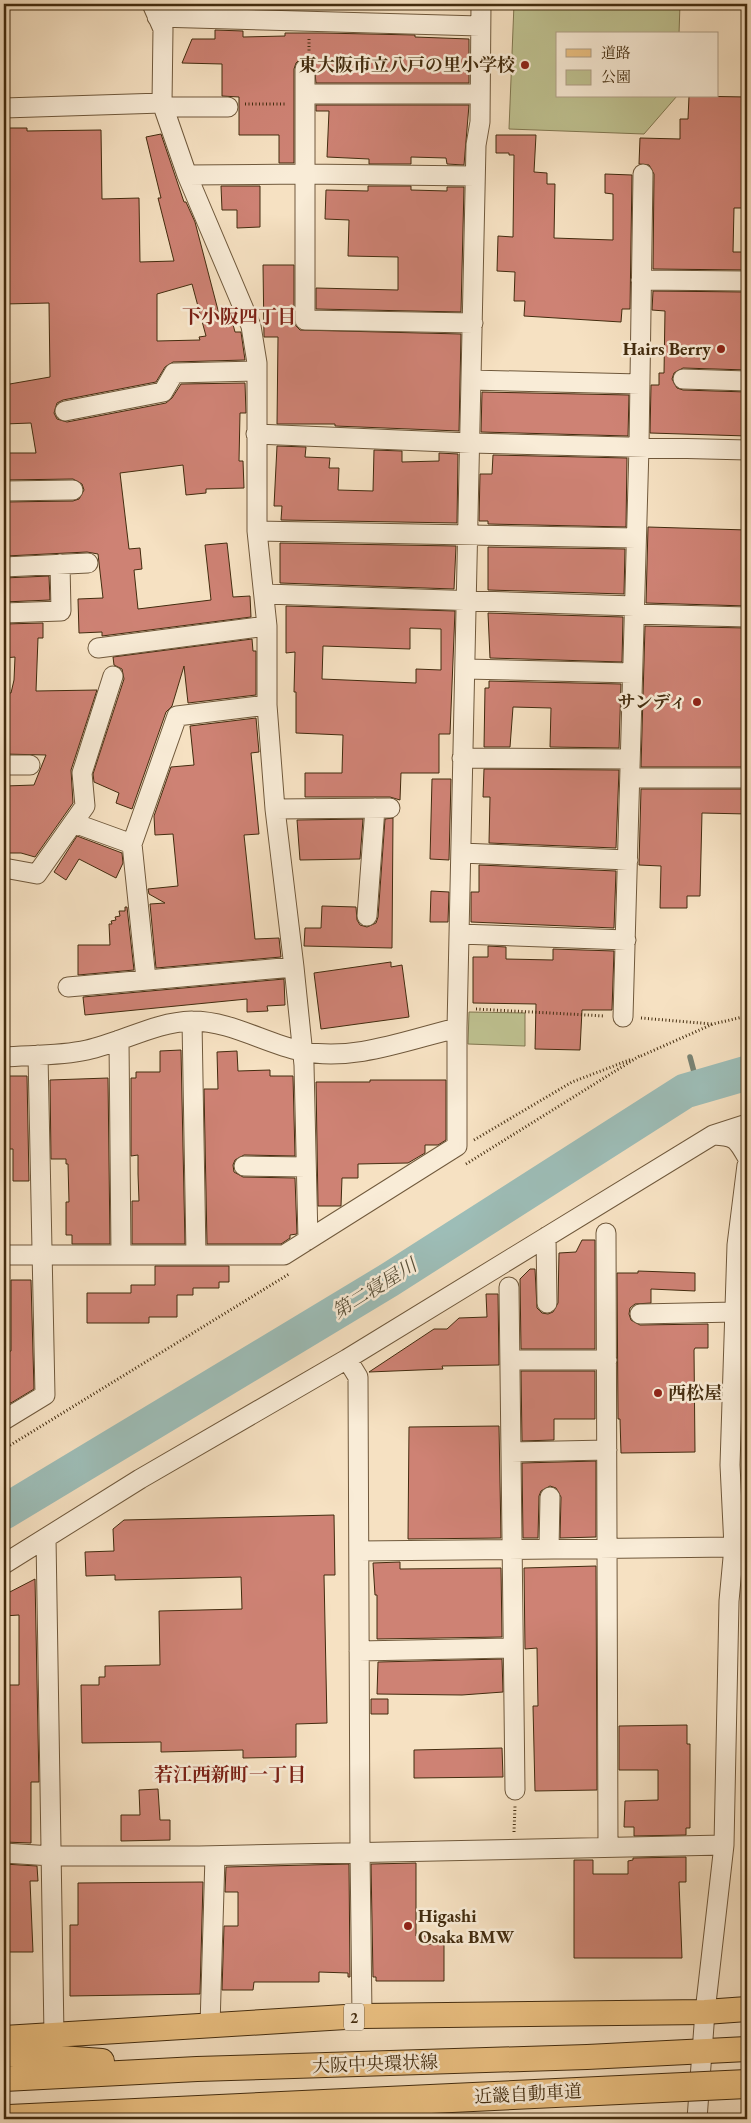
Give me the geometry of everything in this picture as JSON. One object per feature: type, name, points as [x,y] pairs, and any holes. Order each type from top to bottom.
[{"type":"highway","name":"近畿自動車道","points":[[9,2119],[747,2084]]},
{"type":"main road","name":"2","points":[[4,2038],[362,2016],[747,2010]]},
{"type":"main road","name":"大阪中央環状線","points":[[4,2079],[197,2069],[587,2058],[702,2050],[747,2049]]},
{"type":"main road","points":[[4,2054],[197,2069]]},
{"type":"street","points":[[4,1255],[284,1255],[457,1146],[457,1028],[462,758],[471,443],[475,176],[476,145],[480,122],[480,4]]},
{"type":"street","points":[[308,1240],[302,1051],[275,808],[267,705],[267,626],[257,531],[257,371],[251,326],[187,175],[164,105],[163,29],[155,10],[309,21],[480,26]]},
{"type":"street","points":[[305,69],[304,320],[473,323]]},
{"type":"street","points":[[305,99],[480,94]]},
{"type":"street","points":[[4,108],[164,105],[228,107]]},
{"type":"street","points":[[624,1017],[639,447],[643,174]]},
{"type":"street","points":[[187,175],[475,176]]},
{"type":"street","points":[[642,280],[747,281]]},
{"type":"street","points":[[65,411],[163,392],[174,373],[257,371]]},
{"type":"street","points":[[683,379],[747,380]]},
{"type":"street","points":[[471,380],[640,384]]},
{"type":"street","points":[[256,434],[471,443],[747,450]]},
{"type":"street","points":[[4,491],[73,490]]},
{"type":"street","points":[[257,531],[636,538]]},
{"type":"street","points":[[4,567],[88,563]]},
{"type":"street","points":[[4,613],[61,611],[60,564]]},
{"type":"street","points":[[265,594],[466,601],[747,617]]},
{"type":"street","points":[[98,648],[267,626]]},
{"type":"street","points":[[465,669],[632,673]]},
{"type":"street","points":[[4,868],[37,874],[86,806],[82,773],[113,676]]},
{"type":"street","points":[[146,979],[132,844],[177,716],[267,705]]},
{"type":"street","points":[[462,758],[747,778]]},
{"type":"street","points":[[4,765],[30,765]]},
{"type":"street","points":[[275,808],[383,808],[367,916]]},
{"type":"street","points":[[74,823],[132,844]]},
{"type":"street","points":[[461,853],[628,860]]},
{"type":"street","points":[[459,934],[626,940]]},
{"type":"street","points":[[68,986],[294,967]]},
{"type":"street","points":[[4,1057],[87,1050],[165,1024],[192,1021],[212,1022],[232,1027],[276,1045],[322,1054],[356,1053],[457,1028]]},
{"type":"street","points":[[192,1021],[196,1255]]},
{"type":"street","points":[[119,1040],[121,1255]]},
{"type":"street","points":[[4,1420],[45,1395],[38,1055]]},
{"type":"street","points":[[4,1564],[140,1479],[346,1359],[713,1135],[747,1124]]},
{"type":"street","points":[[713,1135],[729,1136],[738,1140],[747,1157]]},
{"type":"street","points":[[696,2119],[704,2012],[724,1845],[729,1600],[734,1547],[730,1465],[737,1245],[747,1165]]},
{"type":"street","points":[[244,1166],[306,1167]]},
{"type":"street","points":[[606,1233],[608,1847]]},
{"type":"street","points":[[546,1237],[547,1303]]},
{"type":"street","points":[[508,1287],[515,1790]]},
{"type":"street","points":[[640,1314],[735,1312]]},
{"type":"street","points":[[346,1359],[358,1378],[362,2016]]},
{"type":"street","points":[[510,1360],[607,1360]]},
{"type":"street","points":[[511,1452],[607,1450]]},
{"type":"street","points":[[549,1549],[550,1497]]},
{"type":"street","points":[[46,1538],[54,2035]]},
{"type":"street","points":[[359,1551],[734,1547]]},
{"type":"street","points":[[359,1652],[513,1648]]},
{"type":"street","points":[[4,1852],[52,1856],[214,1856],[360,1851],[724,1845]]},
{"type":"street","points":[[210,2026],[214,1856]]},
{"type":"path","points":[[305,69],[309,65],[309,21]]},
{"type":"path","points":[[228,107],[233,104],[305,99]]},
{"type":"path","points":[[458,1008],[713,1024]]},
{"type":"path","points":[[457,1146],[476,1140],[572,1082],[713,1024],[747,1016]]},
{"type":"path","points":[[514,1849],[515,1790]]},
{"type":"green space","points":[[514,4],[680,4],[679,32],[556,32],[556,98],[675,98],[644,134],[509,129]]},
{"type":"green space","points":[[469,1012],[525,1013],[525,1046],[468,1044]]},
{"type":"building","points":[[215,30],[243,31],[243,37],[285,36],[285,33],[322,33],[415,35],[415,37],[469,39],[469,83],[316,83],[314,63],[305,58],[300,59],[294,69],[294,163],[279,163],[279,135],[239,135],[239,97],[222,96],[222,64],[182,63],[192,39],[215,39]]},
{"type":"building","points":[[747,97],[747,208],[734,208],[733,252],[747,252],[747,270],[653,269],[654,174],[649,165],[639,164],[640,138],[680,139],[680,119],[688,119],[689,98]]},
{"type":"building","points":[[316,105],[469,105],[464,165],[447,164],[446,158],[411,157],[411,164],[369,164],[369,159],[327,157],[329,111],[316,111]]},
{"type":"building","points":[[4,128],[27,128],[27,131],[101,130],[102,199],[139,198],[140,262],[174,261],[158,198],[161,198],[146,137],[161,134],[184,202],[186,202],[195,222],[219,314],[230,313],[235,332],[241,332],[245,360],[173,362],[165,367],[156,382],[63,400],[57,403],[54,413],[57,419],[67,422],[166,403],[172,398],[181,384],[245,383],[246,413],[240,413],[239,461],[243,461],[244,488],[206,489],[206,493],[186,495],[183,465],[120,473],[129,549],[140,548],[142,569],[134,570],[138,609],[211,600],[205,545],[227,543],[233,597],[250,596],[251,617],[102,636],[102,632],[79,633],[78,599],[103,598],[98,554],[87,552],[6,556],[4,502],[73,501],[79,499],[84,490],[82,484],[73,479],[4,480],[4,453],[36,453],[31,423],[4,424],[4,385],[50,377],[49,303],[4,304]],"holes":[[[192,284],[206,336],[199,337],[200,340],[157,341],[157,294]]]},
{"type":"building","points":[[496,135],[536,135],[534,172],[547,173],[547,184],[555,184],[554,238],[613,240],[613,194],[605,193],[605,174],[632,175],[630,309],[622,309],[621,322],[524,316],[525,301],[514,301],[515,272],[497,271],[498,236],[513,237],[514,155],[496,153]]},
{"type":"building","points":[[221,186],[260,186],[260,227],[237,228],[237,210],[222,210]]},
{"type":"building","points":[[368,186],[411,186],[411,190],[447,191],[447,187],[464,187],[461,312],[316,309],[316,288],[398,290],[398,257],[348,256],[349,220],[325,219],[326,190],[368,191]]},
{"type":"building","points":[[263,265],[294,265],[294,320],[300,330],[461,334],[459,431],[335,426],[335,424],[277,424],[278,337],[264,337]]},
{"type":"building","points":[[653,291],[747,292],[747,370],[683,368],[674,373],[672,379],[677,388],[683,390],[747,392],[747,436],[650,433],[651,385],[659,385],[659,373],[664,373],[665,311],[652,310]]},
{"type":"building","points":[[482,392],[629,395],[628,436],[481,432]]},
{"type":"building","points":[[277,446],[306,447],[305,457],[330,458],[329,468],[339,468],[338,490],[373,491],[374,450],[402,451],[402,462],[439,461],[439,453],[458,454],[457,523],[281,520],[282,506],[274,506]]},
{"type":"building","points":[[493,455],[627,458],[626,527],[488,524],[488,521],[479,521],[480,474],[492,474]]},
{"type":"building","points":[[648,527],[747,530],[747,606],[646,603]]},
{"type":"building","points":[[280,543],[456,546],[454,589],[280,583]]},
{"type":"building","points":[[488,547],[625,549],[624,594],[488,590]]},
{"type":"building","points":[[49,576],[50,600],[4,602],[4,578]]},
{"type":"building","points":[[286,606],[455,611],[450,734],[439,734],[439,773],[401,773],[400,800],[390,797],[305,797],[305,773],[342,773],[343,735],[296,733],[295,652],[286,653]],"holes":[[[410,628],[441,629],[441,670],[416,669],[416,683],[322,679],[323,646],[410,649]]]},
{"type":"building","points":[[488,613],[623,617],[622,662],[490,658]]},
{"type":"building","points":[[43,623],[43,638],[38,638],[36,691],[97,690],[71,770],[73,803],[35,857],[21,853],[4,853],[5,786],[34,785],[46,755],[4,754],[4,693],[11,693],[14,680],[15,657],[4,658],[4,624]]},
{"type":"building","points":[[645,626],[747,628],[747,767],[641,767]]},
{"type":"building","points":[[252,639],[253,651],[256,651],[256,695],[188,703],[184,666],[172,706],[166,712],[132,809],[116,803],[119,793],[94,782],[93,774],[124,679],[122,669],[114,665],[113,657]]},
{"type":"building","points":[[489,681],[621,684],[619,748],[550,747],[551,708],[513,707],[510,747],[484,747],[485,688],[489,688]]},
{"type":"building","points":[[256,718],[259,752],[251,753],[259,834],[244,835],[255,939],[279,938],[281,957],[156,968],[150,904],[165,903],[149,894],[148,889],[178,886],[173,834],[155,835],[154,816],[171,767],[194,765],[190,726]]},
{"type":"building","points":[[484,769],[619,770],[616,848],[489,843],[490,797],[483,797]]},
{"type":"building","points":[[432,779],[451,779],[449,860],[430,859]]},
{"type":"building","points":[[641,789],[747,789],[747,814],[702,813],[700,896],[687,896],[687,908],[660,908],[661,866],[639,865]]},
{"type":"building","points":[[393,818],[392,948],[304,946],[305,928],[321,928],[322,906],[356,907],[357,920],[360,925],[367,927],[376,923],[385,819]]},
{"type":"building","points":[[363,819],[360,859],[300,860],[297,820]]},
{"type":"building","points":[[77,836],[122,853],[123,863],[116,878],[79,859],[66,880],[54,872]]},
{"type":"building","points":[[479,865],[616,871],[614,928],[471,922],[471,892],[479,892]]},
{"type":"building","points":[[431,891],[449,892],[448,922],[430,922]]},
{"type":"building","points":[[125,907],[127,907],[134,970],[78,975],[78,945],[110,945],[109,924],[112,924],[111,921],[116,920],[115,917],[120,916],[119,911],[125,911]]},
{"type":"building","points":[[488,946],[506,947],[506,959],[553,960],[553,949],[614,951],[612,1010],[582,1010],[580,1050],[535,1049],[536,1004],[473,1003],[473,957],[488,957]]},
{"type":"building","points":[[391,962],[391,967],[402,965],[409,1017],[321,1029],[314,973]]},
{"type":"building","points":[[284,979],[285,1005],[267,1006],[268,1011],[247,1012],[247,999],[85,1015],[83,997]]},
{"type":"building","points":[[181,1050],[185,1244],[132,1244],[132,1201],[139,1201],[138,1155],[131,1156],[131,1078],[136,1078],[136,1072],[160,1072],[160,1051]]},
{"type":"building","points":[[237,1051],[238,1071],[270,1070],[270,1076],[293,1076],[295,1156],[244,1155],[235,1160],[233,1165],[234,1172],[243,1177],[295,1178],[297,1234],[290,1235],[290,1238],[281,1244],[207,1244],[204,1089],[218,1089],[217,1052]]},
{"type":"building","points":[[4,1076],[27,1076],[29,1181],[13,1181],[13,1149],[4,1149]]},
{"type":"building","points":[[108,1078],[110,1244],[72,1244],[72,1235],[66,1235],[66,1202],[69,1202],[68,1164],[66,1164],[66,1159],[51,1159],[50,1080]]},
{"type":"building","points":[[370,1080],[446,1080],[446,1140],[438,1145],[425,1145],[425,1153],[408,1163],[358,1164],[358,1178],[342,1178],[341,1206],[318,1206],[316,1082],[370,1082]]},
{"type":"building","points":[[582,1240],[595,1240],[595,1349],[521,1349],[520,1279],[530,1269],[535,1269],[537,1308],[542,1313],[548,1314],[553,1312],[558,1303],[559,1253],[576,1252]]},
{"type":"building","points":[[155,1266],[229,1266],[229,1282],[219,1282],[219,1288],[193,1288],[193,1295],[177,1295],[177,1317],[149,1317],[149,1323],[87,1323],[87,1293],[131,1293],[131,1285],[155,1285]]},
{"type":"building","points":[[638,1271],[695,1273],[695,1291],[651,1289],[651,1303],[635,1304],[630,1308],[629,1314],[631,1320],[640,1325],[708,1324],[708,1348],[695,1348],[694,1350],[695,1452],[621,1453],[620,1419],[618,1419],[617,1273],[638,1273]]},
{"type":"building","points":[[11,1280],[31,1280],[34,1389],[11,1403],[6,1403],[7,1352],[11,1351]]},
{"type":"building","points":[[486,1294],[498,1294],[499,1365],[442,1366],[443,1369],[369,1372],[434,1329],[447,1329],[459,1318],[487,1317]]},
{"type":"building","points":[[521,1371],[595,1371],[595,1419],[554,1419],[554,1440],[522,1441]]},
{"type":"building","points":[[499,1426],[501,1538],[408,1539],[409,1427]]},
{"type":"building","points":[[596,1461],[596,1537],[560,1538],[561,1497],[556,1488],[550,1486],[541,1491],[539,1496],[538,1538],[523,1538],[522,1463]]},
{"type":"building","points":[[334,1515],[335,1575],[324,1575],[327,1723],[296,1724],[296,1757],[243,1758],[243,1750],[161,1752],[161,1742],[82,1743],[81,1685],[99,1685],[99,1677],[105,1677],[105,1666],[160,1665],[159,1611],[242,1609],[241,1577],[115,1580],[115,1575],[86,1576],[85,1552],[114,1551],[113,1529],[124,1520]]},
{"type":"building","points":[[400,1562],[400,1569],[501,1568],[502,1637],[377,1639],[377,1595],[375,1595],[373,1563]]},
{"type":"building","points":[[596,1566],[597,1790],[535,1791],[533,1706],[538,1706],[537,1648],[525,1649],[524,1568]]},
{"type":"building","points":[[35,1579],[39,1782],[31,1782],[31,1843],[4,1842],[4,1685],[19,1685],[19,1615],[4,1616],[4,1595]]},
{"type":"building","points":[[502,1659],[503,1692],[462,1695],[377,1694],[378,1662]]},
{"type":"building","points":[[371,1699],[388,1699],[388,1714],[371,1714]]},
{"type":"building","points":[[687,1725],[687,1744],[690,1744],[690,1828],[686,1828],[686,1835],[634,1836],[634,1827],[624,1827],[625,1801],[658,1800],[658,1770],[619,1770],[619,1726]]},
{"type":"building","points":[[502,1748],[503,1777],[414,1778],[414,1750]]},
{"type":"building","points":[[158,1789],[160,1820],[170,1820],[170,1840],[121,1841],[121,1815],[140,1815],[139,1790]]},
{"type":"building","points":[[686,1857],[686,1882],[679,1882],[682,1958],[574,1958],[574,1860],[593,1860],[593,1874],[628,1874],[628,1861],[633,1860],[633,1858]]},
{"type":"building","points":[[416,1863],[416,1936],[426,1936],[426,1944],[444,1944],[444,1981],[376,1981],[376,1977],[373,1977],[371,1864]]},
{"type":"building","points":[[4,1864],[37,1866],[38,1881],[30,1881],[33,1952],[4,1952]]},
{"type":"building","points":[[349,1864],[350,1977],[348,1977],[348,1973],[319,1972],[319,1982],[254,1982],[253,1990],[222,1990],[224,1926],[238,1926],[238,1892],[225,1892],[226,1867]]},
{"type":"building","points":[[203,1882],[200,1994],[70,1996],[70,1925],[78,1925],[78,1883]]},
{"type":"waterway","points":[[690,1057],[698,1087]]},
{"type":"waterway","name":"第二寝屋川","points":[[4,1512],[389,1280],[685,1091],[747,1073]]},
{"type":"place","name":"東大阪市立八戸の里小学校","points":[[525,65]]},
{"type":"place","name":"Hairs Berry","points":[[721,349]]},
{"type":"place","name":"サンディ","points":[[697,702]]},
{"type":"place","name":"西松屋","points":[[658,1393]]},
{"type":"place","name":"Higashi Osaka BMW","points":[[408,1926]]},
{"type":"district","name":"下小阪四丁目","points":[[239,316]]},
{"type":"district","name":"若江西新町一丁目","points":[[230,1774]]}]
